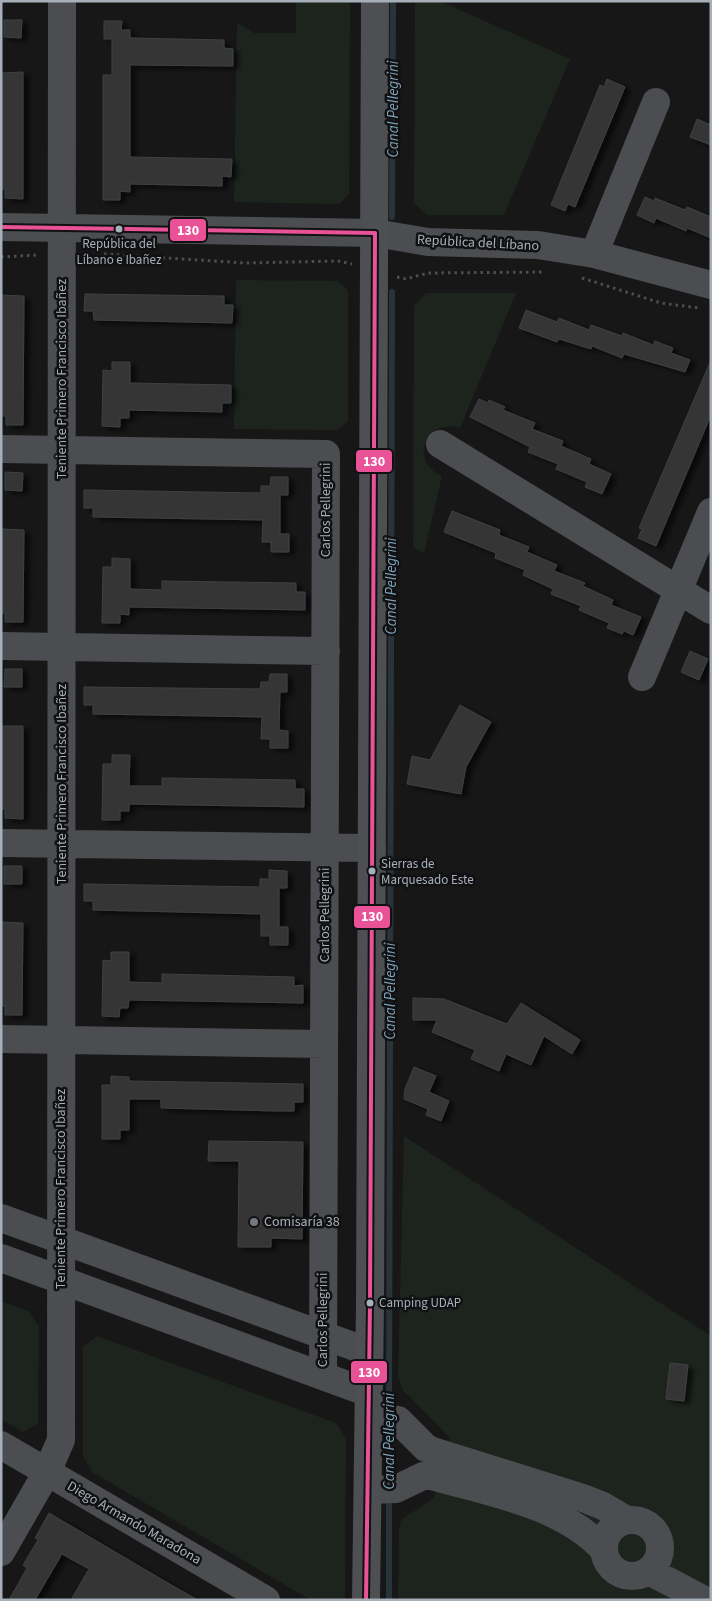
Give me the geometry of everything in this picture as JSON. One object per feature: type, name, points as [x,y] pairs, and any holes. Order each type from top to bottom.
[{"type":"main road","points":[[366,1600],[383,1490],[378,1411],[370,1352],[375,1]]},
{"type":"street","name":"Teniente Primero Francisco Ibañez","points":[[1,1552],[47,1472],[61,1440],[62,1]]},
{"type":"street","points":[[594,254],[656,102]]},
{"type":"street","name":"República del Líbano","points":[[1,227],[62,240],[375,233],[428,242],[538,245],[594,254],[706,297]]},
{"type":"street","points":[[440,444],[711,610]]},
{"type":"street","points":[[1,449],[62,450]]},
{"type":"street","name":"Carlos Pellegrini","points":[[62,450],[326,454],[323,1376]]},
{"type":"street","points":[[642,677],[711,512]]},
{"type":"street","points":[[1,646],[326,651]]},
{"type":"street","points":[[1,843],[372,848]]},
{"type":"street","points":[[1,1039],[324,1044]]},
{"type":"street","points":[[1,1218],[370,1352]]},
{"type":"street","points":[[1,1258],[323,1376],[378,1411],[426,1448],[583,1498],[603,1506],[627,1520],[646,1523],[654,1529],[659,1537],[654,1561],[640,1575],[622,1574],[608,1563],[604,1550],[591,1536],[574,1523],[553,1513],[432,1476],[423,1476],[383,1490]]},
{"type":"street","name":"Diego Armando Maradona","points":[[1,1445],[266,1600]]},
{"type":"street","points":[[423,1476],[426,1448]]},
{"type":"street","points":[[604,1550],[606,1537],[610,1529],[627,1520]]},
{"type":"street","points":[[654,1561],[694,1594]]},
{"type":"path","points":[[1,257],[62,240]]},
{"type":"path","points":[[97,253],[245,263],[338,261],[406,279],[428,273],[518,270],[550,272]]},
{"type":"path","points":[[574,276],[661,303],[706,297]]},
{"type":"shaded area","points":[[296,1],[350,1],[349,194],[339,204],[234,202],[237,23],[254,33],[296,33]]},
{"type":"shaded area","points":[[415,1],[440,1],[570,59],[504,215],[427,215],[414,203]]},
{"type":"shaded area","points":[[236,280],[338,281],[348,291],[348,421],[338,430],[234,429]]},
{"type":"shaded area","points":[[426,293],[516,293],[460,428],[448,427],[437,429],[425,443],[426,461],[432,470],[442,476],[424,553],[413,547],[414,306]]},
{"type":"shaded area","points":[[404,1136],[711,1336],[711,1600],[398,1600],[399,1530],[401,1520],[434,1498],[450,1438],[402,1389],[398,1375]]},
{"type":"shaded area","points":[[1,1301],[28,1311],[39,1326],[38,1423],[23,1432],[1,1419]]},
{"type":"shaded area","points":[[97,1336],[336,1423],[346,1438],[345,1600],[311,1600],[92,1472],[83,1456],[83,1347]]},
{"type":"building","points":[[4,20],[22,20],[21,38],[4,37]]},
{"type":"building","points":[[104,21],[122,21],[121,30],[130,30],[130,38],[224,40],[224,48],[233,49],[233,66],[130,65],[130,157],[232,159],[231,177],[222,176],[222,186],[130,184],[130,192],[120,191],[120,200],[103,200],[103,75],[112,75],[112,39],[104,39]]},
{"type":"building","points":[[23,72],[23,199],[5,198],[5,189],[1,189],[1,73]]},
{"type":"building","points":[[607,79],[625,87],[575,207],[568,204],[565,211],[551,205],[600,85],[604,87]]},
{"type":"building","points":[[697,119],[711,125],[711,145],[690,137]]},
{"type":"building","points":[[645,197],[654,201],[655,198],[685,210],[687,207],[711,217],[711,238],[687,228],[686,231],[656,218],[654,223],[637,215]]},
{"type":"building","points":[[85,294],[224,296],[224,305],[233,305],[232,323],[94,320],[93,311],[84,311]]},
{"type":"building","points":[[1,295],[24,296],[23,425],[6,425],[6,416],[1,416]]},
{"type":"building","points":[[526,310],[557,322],[559,318],[589,330],[591,325],[622,336],[623,333],[653,345],[655,341],[673,348],[671,353],[690,360],[685,372],[624,354],[622,358],[592,346],[591,349],[559,339],[557,342],[519,328]]},
{"type":"building","points":[[711,360],[711,415],[656,546],[638,538],[642,529],[639,528]]},
{"type":"building","points":[[112,362],[130,362],[130,383],[231,385],[231,403],[222,403],[222,412],[129,410],[129,418],[120,418],[120,427],[102,426],[103,370],[112,371]]},
{"type":"building","points":[[479,399],[488,403],[489,400],[505,407],[503,410],[535,423],[532,429],[563,441],[561,446],[591,459],[589,464],[611,474],[602,494],[585,487],[587,482],[556,469],[558,464],[528,452],[530,447],[470,417]]},
{"type":"building","points":[[5,472],[23,473],[22,491],[5,490]]},
{"type":"building","points":[[271,477],[288,477],[288,495],[280,495],[280,534],[289,534],[289,552],[271,552],[271,542],[262,542],[263,520],[93,517],[93,508],[84,508],[84,490],[261,493],[261,486],[270,486]]},
{"type":"building","points":[[452,511],[500,530],[499,535],[529,547],[527,552],[557,565],[554,571],[585,583],[583,586],[613,600],[611,605],[641,617],[633,635],[624,631],[622,634],[607,628],[609,623],[579,610],[581,606],[551,594],[553,589],[523,575],[525,570],[495,558],[496,553],[444,532]]},
{"type":"building","points":[[1,529],[24,530],[23,622],[5,622],[5,613],[1,613]]},
{"type":"building","points":[[112,558],[130,559],[130,589],[162,590],[162,581],[296,583],[296,592],[305,592],[305,610],[129,607],[129,615],[120,614],[120,623],[102,623],[103,567],[112,567]]},
{"type":"building","points":[[690,651],[708,659],[699,680],[681,672]]},
{"type":"building","points":[[5,669],[22,669],[22,687],[4,687]]},
{"type":"building","points":[[270,674],[287,674],[287,692],[280,692],[279,730],[288,731],[288,748],[270,748],[270,739],[261,739],[262,717],[93,714],[93,705],[84,705],[84,687],[260,689],[261,682],[269,682]]},
{"type":"building","points":[[460,705],[491,722],[466,767],[461,794],[407,784],[412,756],[430,760]]},
{"type":"building","points":[[1,726],[23,726],[23,819],[5,818],[5,809],[1,809]]},
{"type":"building","points":[[112,755],[130,755],[129,786],[162,786],[162,778],[295,780],[295,789],[304,789],[304,807],[129,804],[129,811],[120,811],[120,820],[102,820],[103,764],[112,764]]},
{"type":"building","points":[[4,866],[22,866],[22,884],[4,884]]},
{"type":"building","points":[[269,870],[287,871],[287,888],[279,888],[279,927],[288,927],[288,945],[270,945],[270,936],[261,936],[261,914],[93,910],[93,901],[84,901],[84,884],[260,887],[260,879],[269,879]]},
{"type":"building","points":[[1,922],[23,923],[22,1015],[5,1015],[5,1006],[1,1006]]},
{"type":"building","points":[[111,952],[129,952],[129,982],[162,983],[162,974],[294,977],[294,986],[303,985],[303,1003],[129,1000],[128,1008],[120,1008],[119,1017],[102,1016],[103,960],[111,961]]},
{"type":"building","points":[[413,998],[444,999],[507,1024],[521,1003],[580,1040],[572,1054],[544,1036],[531,1065],[506,1054],[499,1071],[471,1059],[475,1050],[432,1032],[437,1020],[413,1020]]},
{"type":"building","points":[[414,1067],[436,1076],[429,1092],[449,1101],[441,1121],[426,1115],[428,1109],[404,1099],[405,1089]]},
{"type":"building","points":[[111,1076],[129,1077],[129,1081],[303,1084],[303,1102],[294,1102],[294,1111],[276,1111],[161,1108],[161,1099],[129,1099],[129,1130],[120,1130],[120,1139],[102,1139],[102,1085],[111,1085]]},
{"type":"building","points":[[209,1141],[303,1142],[302,1239],[271,1238],[271,1247],[238,1247],[239,1161],[208,1161]]},
{"type":"building","points":[[670,1363],[688,1365],[684,1401],[666,1399]]},
{"type":"building","points":[[49,1513],[198,1600],[71,1600],[89,1569],[62,1554],[35,1600],[9,1600],[27,1568],[23,1565],[38,1540],[35,1538]]},
{"type":"waterway","name":"Canal Pellegrini","points":[[392,217],[393,1]]},
{"type":"waterway","name":"Canal Pellegrini","points":[[389,1413],[392,292]]},
{"type":"waterway","name":"Canal Pellegrini","points":[[389,1426],[389,1483]]},
{"type":"waterway","name":"Canal Pellegrini","points":[[389,1496],[389,1600]]},
{"type":"transit line","name":"130","points":[[1,227],[375,233]]},
{"type":"transit line","name":"130","points":[[366,1600],[370,1305],[375,233]]},
{"type":"place","name":"República del Líbano e Ibañez","points":[[119,229]]},
{"type":"place","name":"Sierras de Marquesado Este","points":[[372,871]]},
{"type":"place","name":"Comisaría 38","points":[[254,1222]]},
{"type":"place","name":"Camping UDAP","points":[[370,1303]]}]
